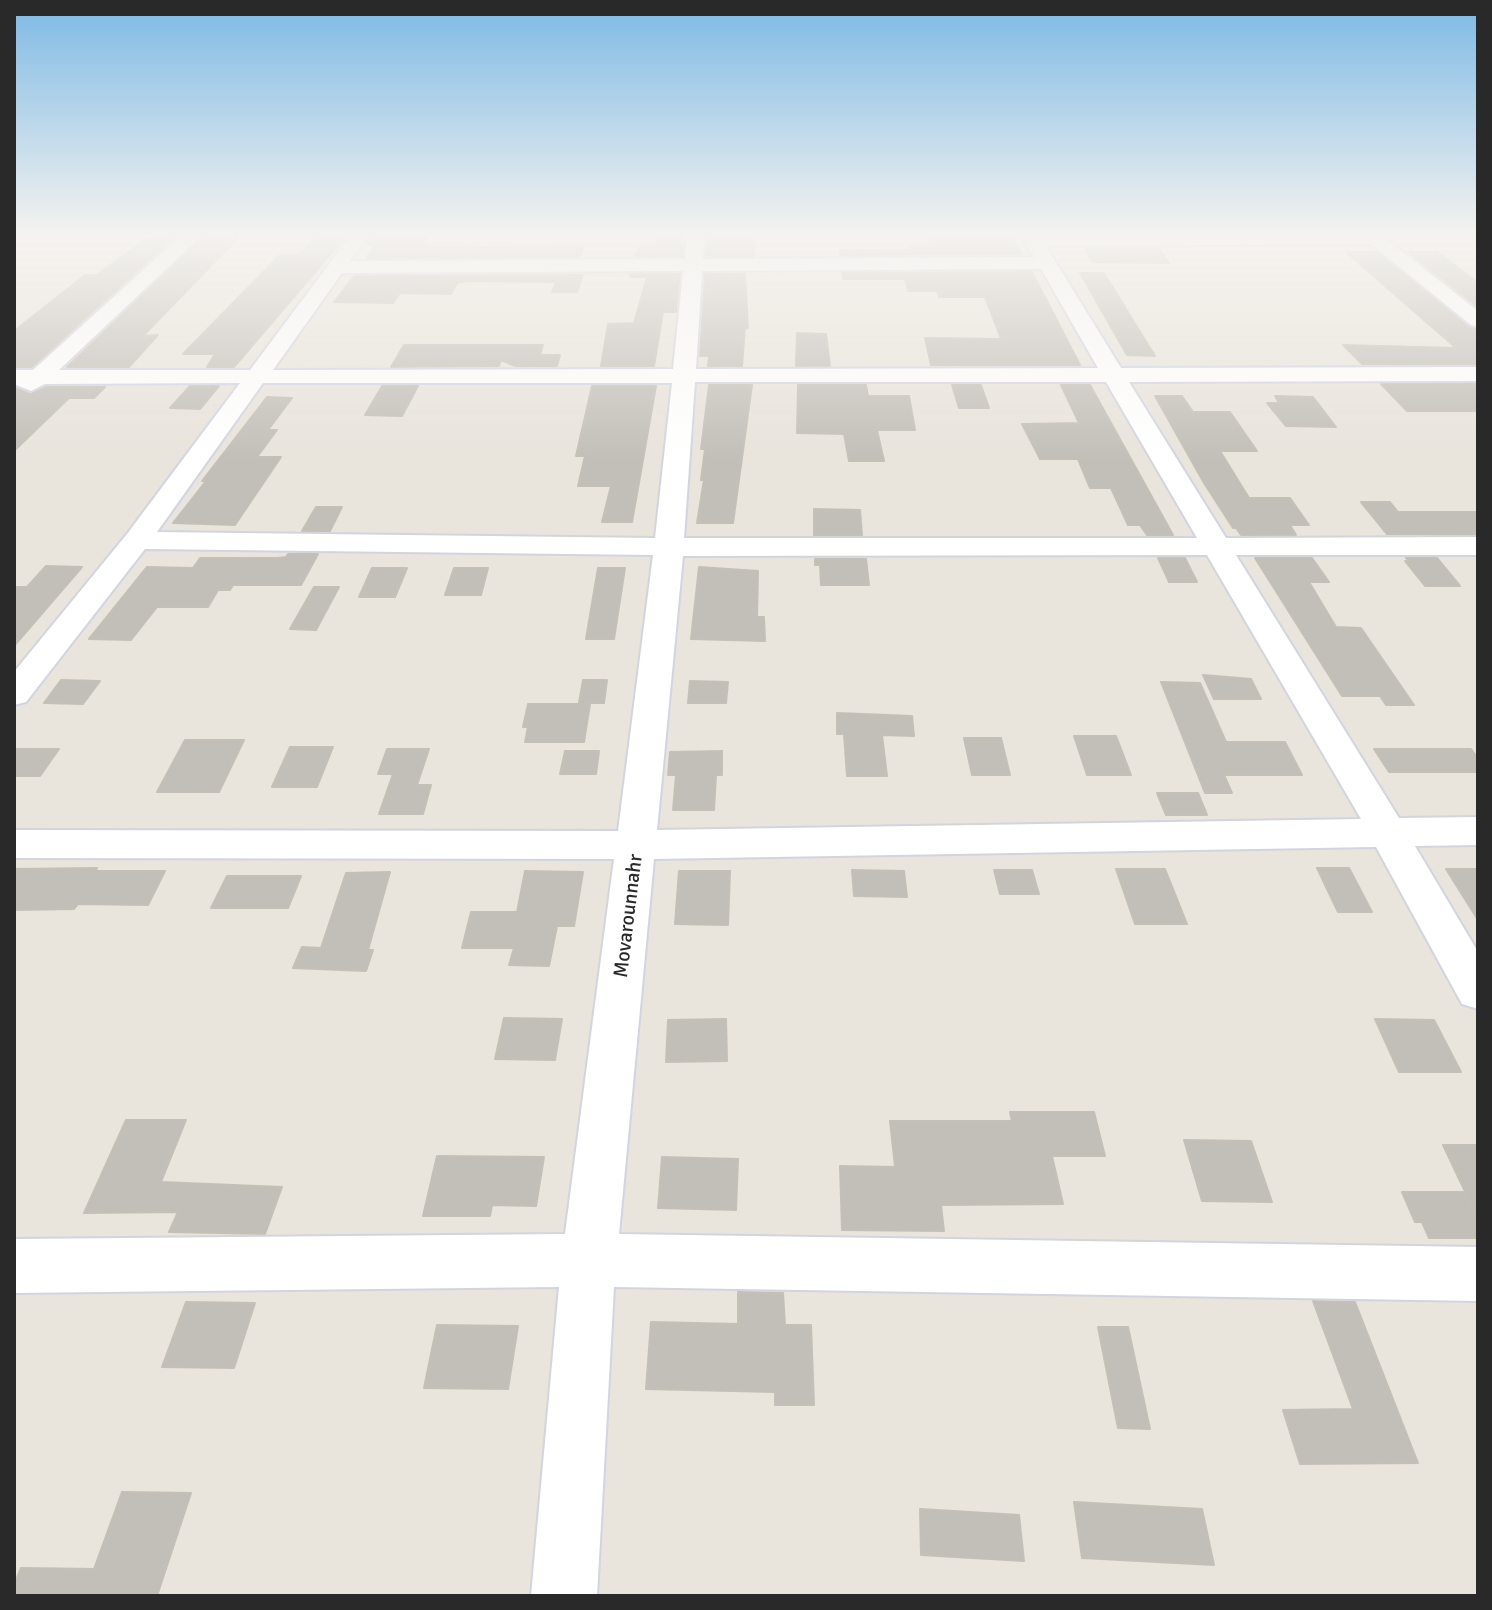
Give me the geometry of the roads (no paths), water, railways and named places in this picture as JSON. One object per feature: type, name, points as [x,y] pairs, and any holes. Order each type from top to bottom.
[{"type":"street","points":[[14,400],[112,310]]},
{"type":"street","points":[[14,694],[137,540],[305,310]]},
{"type":"street","name":"Movarounnahr","points":[[564,1596],[589,1260],[638,845],[669,547],[689,310]]},
{"type":"street","points":[[1076,310],[1116,373],[1215,548],[1387,831],[1478,991]]},
{"type":"street","points":[[14,377],[1478,374]]},
{"type":"street","points":[[137,540],[669,547],[1478,546]]},
{"type":"street","points":[[14,844],[638,845],[1478,831]]},
{"type":"street","points":[[14,1266],[589,1260],[1478,1274]]}]
